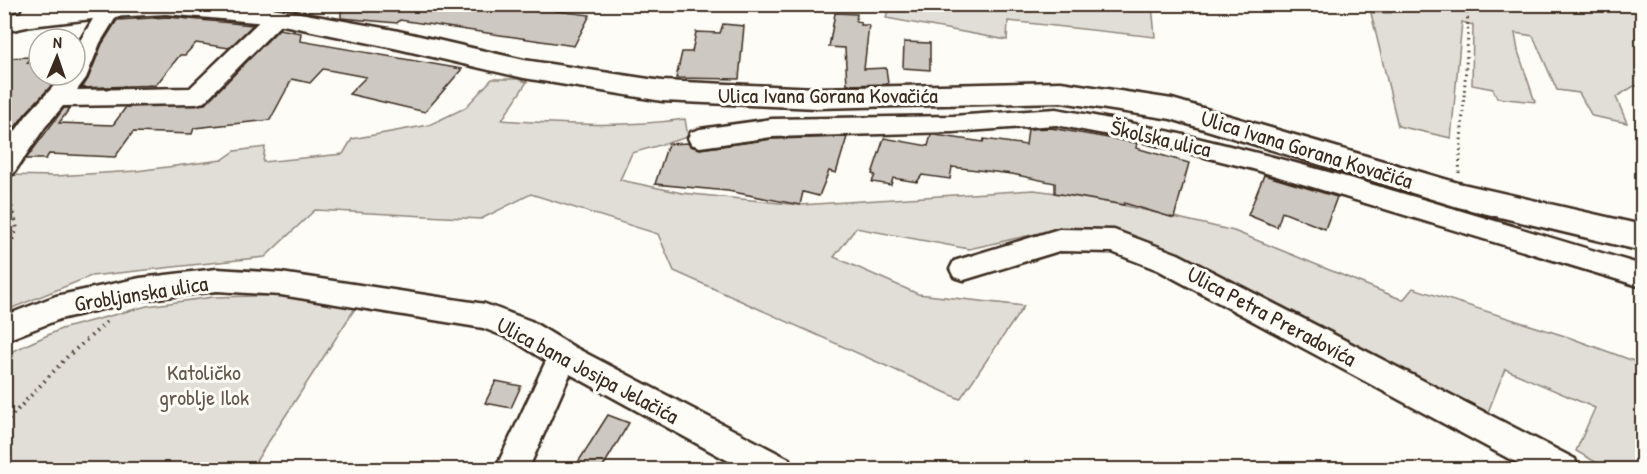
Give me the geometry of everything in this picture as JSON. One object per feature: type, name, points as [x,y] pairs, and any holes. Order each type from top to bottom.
[{"type":"main road","name":"Ulica Ivana Gorana Kovačića","points":[[24,16],[166,6],[278,16],[394,39],[524,69],[662,91],[838,98],[1061,92],[1120,100],[1172,109],[1458,195],[1642,238]]},
{"type":"street","points":[[6,175],[36,122],[74,78],[89,43],[110,9]]},
{"type":"street","points":[[57,98],[196,96],[278,16]]},
{"type":"street","name":"Školska ulica","points":[[700,138],[772,128],[953,124],[1004,118],[1056,117],[1141,132],[1254,159],[1642,276]]},
{"type":"street","name":"Ulica Petra Preradovića","points":[[964,269],[1059,240],[1114,241],[1168,262],[1563,470]]},
{"type":"street","name":"Grobljanska ulica","points":[[4,329],[56,308],[140,289],[217,280],[281,284]]},
{"type":"street","name":"Ulica bana Josipa Jelačića","points":[[281,284],[485,316],[521,330],[564,356],[777,470]]},
{"type":"street","points":[[511,470],[564,356]]},
{"type":"path","points":[[1458,195],[1468,35],[1467,4]]},
{"type":"path","points":[[4,257],[17,229],[6,175]]},
{"type":"path","points":[[4,424],[68,356],[114,315]]},
{"type":"green space","points":[[889,5],[1152,5],[1155,37],[1008,21],[1007,40],[886,18]]},
{"type":"green space","points":[[1393,5],[1642,5],[1642,86],[1634,86],[1616,97],[1627,123],[1592,116],[1579,93],[1557,90],[1533,36],[1515,33],[1518,51],[1535,102],[1497,98],[1493,89],[1472,85],[1473,25],[1462,22],[1451,138],[1398,126],[1371,13],[1391,13]]},
{"type":"green space","points":[[492,79],[518,79],[527,82],[502,120],[571,124],[639,124],[685,119],[688,137],[632,153],[620,180],[682,193],[800,205],[1034,190],[1088,197],[1234,231],[1403,300],[1413,288],[1568,337],[1642,364],[1642,451],[1634,448],[1633,469],[1608,469],[1576,451],[1595,408],[1505,369],[1488,412],[1165,252],[1096,231],[1040,233],[969,249],[856,228],[834,257],[918,294],[1024,306],[960,399],[674,271],[658,234],[531,194],[481,219],[315,210],[265,257],[91,276],[5,311],[5,175],[56,176],[136,171],[222,160],[235,151],[265,147],[263,162],[343,154],[352,139],[429,125],[465,108]]},
{"type":"green space","name":"Katoličko groblje Ilok","points":[[293,295],[356,307],[251,469],[5,469],[4,355],[61,329],[147,306],[213,297]]},
{"type":"building","points":[[341,4],[543,4],[559,6],[556,11],[590,15],[574,46],[400,20],[397,23],[341,18]]},
{"type":"building","points":[[835,13],[857,14],[856,21],[861,22],[861,25],[869,25],[864,69],[886,68],[888,84],[847,85],[845,48],[829,47]]},
{"type":"building","points":[[168,17],[253,25],[229,48],[196,43],[185,55],[180,55],[156,85],[82,88],[87,87],[87,80],[102,44],[117,20]]},
{"type":"building","points":[[723,24],[744,26],[739,79],[676,78],[682,52],[692,52],[696,32],[720,33]]},
{"type":"building","points":[[279,29],[301,33],[300,41],[462,69],[425,112],[349,94],[366,77],[323,69],[310,83],[292,79],[270,120],[194,128],[192,134],[133,132],[115,157],[49,154],[46,159],[26,159],[64,108],[70,108],[59,123],[113,125],[126,107],[205,104]]},
{"type":"building","points":[[904,42],[930,43],[930,70],[903,68]]},
{"type":"building","points":[[27,57],[27,87],[50,87],[10,134],[4,135],[4,58]]},
{"type":"building","points":[[1051,128],[1137,143],[1136,148],[1189,163],[1174,218],[1124,203],[1124,205],[1055,193],[1055,183],[1012,174],[952,167],[950,179],[922,175],[917,182],[893,178],[891,185],[872,182],[875,175],[872,174],[884,138],[928,146],[931,135],[1026,145],[1028,129]]},
{"type":"building","points":[[847,137],[836,173],[829,171],[819,196],[803,192],[800,205],[728,191],[655,184],[668,144],[688,143],[700,149],[772,139]]},
{"type":"building","points":[[1264,175],[1337,197],[1325,229],[1282,212],[1277,227],[1248,215]]},
{"type":"building","points":[[496,381],[521,386],[511,408],[485,403]]},
{"type":"building","points":[[608,415],[629,423],[601,470],[573,470]]}]
